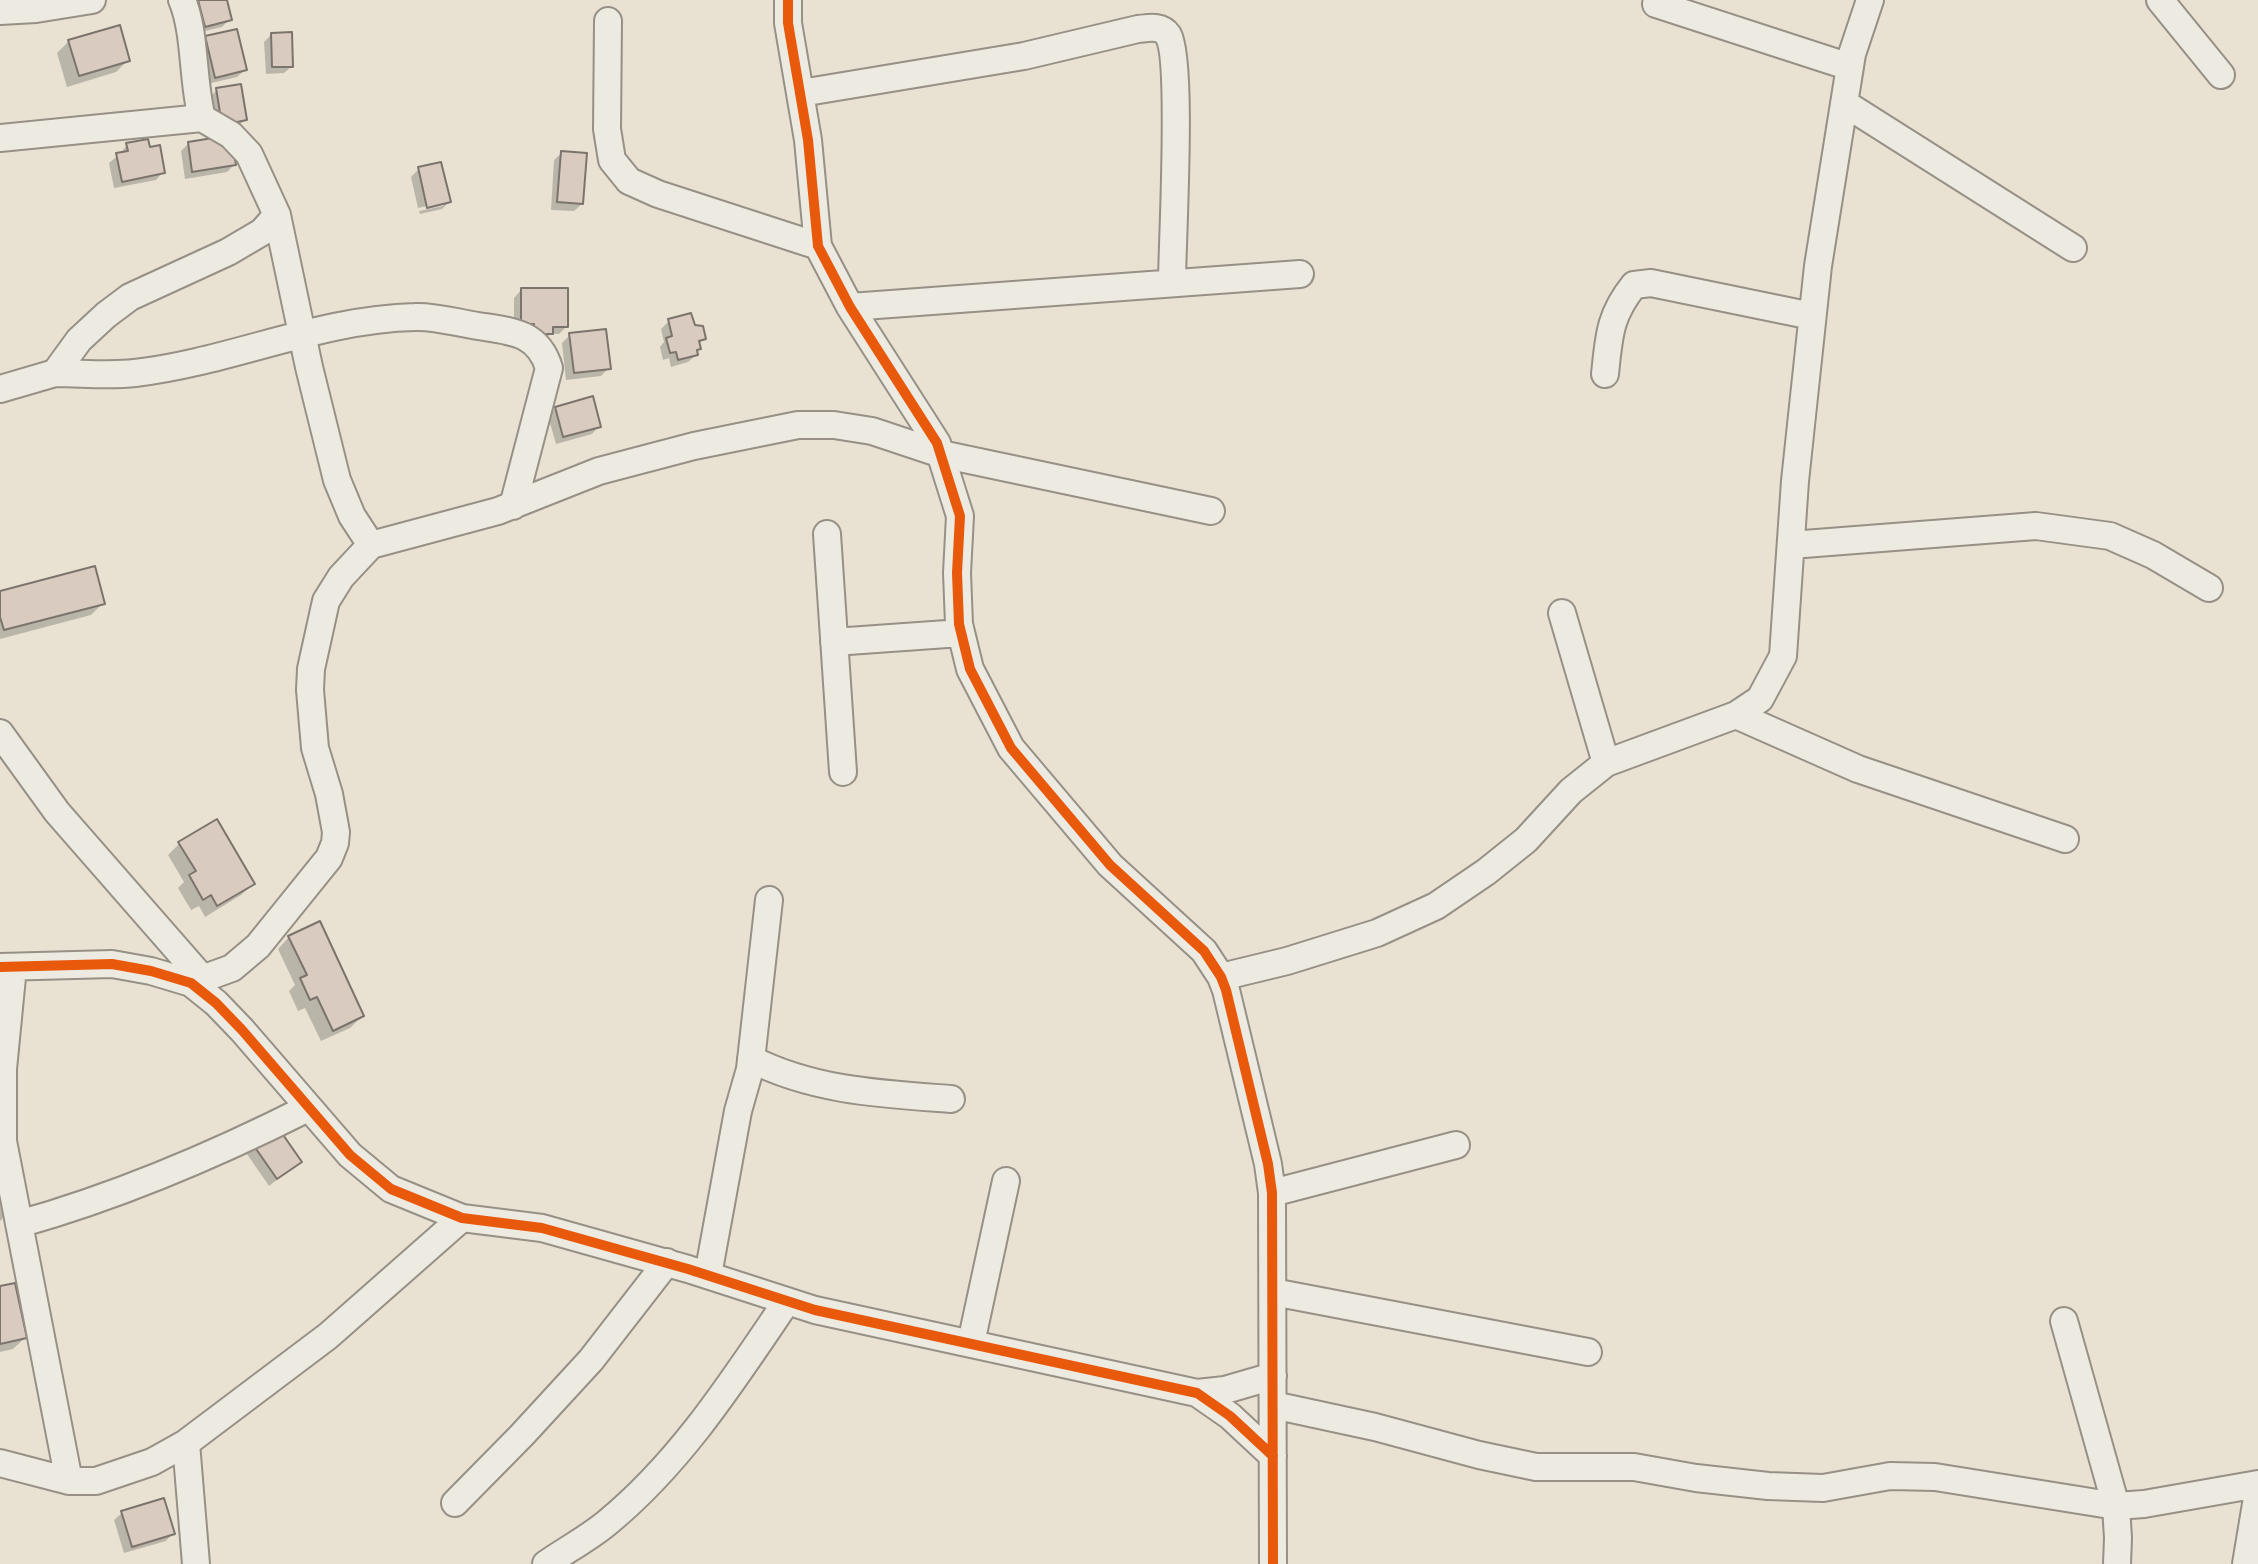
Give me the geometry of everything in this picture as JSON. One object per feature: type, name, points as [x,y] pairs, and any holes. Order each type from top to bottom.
[{"type":"street","points":[[0,11],[36,9],[92,0]]},
{"type":"street","points":[[182,0],[188,14],[195,94],[202,118]]},
{"type":"street","points":[[788,0],[788,23],[808,140],[818,246],[850,307],[937,443],[960,516],[957,573],[961,633],[970,669],[1011,748],[1110,865],[1204,951],[1226,990],[1272,1193],[1273,1564]]},
{"type":"street","points":[[1221,977],[1287,961],[1377,933],[1436,906],[1486,872],[1526,840],[1571,791],[1606,763],[1736,715],[1760,699],[1783,656],[1795,481],[1818,265],[1850,67],[1870,0]]},
{"type":"street","points":[[2160,0],[2221,75]]},
{"type":"street","points":[[1656,4],[1850,67]]},
{"type":"street","points":[[608,20],[607,129],[612,160],[629,181],[658,194],[818,246]]},
{"type":"street","points":[[802,93],[1024,56],[1138,29],[1153,27],[1163,30],[1169,37],[1172,55],[1175,103],[1172,283]]},
{"type":"street","points":[[1844,103],[2073,248]]},
{"type":"street","points":[[0,138],[202,118],[232,135],[249,154],[277,215],[302,335],[337,480],[352,516],[371,545]]},
{"type":"street","points":[[55,373],[79,340],[106,314],[130,297],[228,252],[262,232],[277,215]]},
{"type":"street","points":[[850,307],[1300,274]]},
{"type":"street","points":[[1605,374],[1610,325],[1623,298],[1634,285],[1651,282],[1812,316]]},
{"type":"street","points":[[0,388],[55,373],[133,373],[208,359],[355,321],[418,317],[514,331],[536,342],[545,354],[549,368],[513,506]]},
{"type":"street","points":[[69,1481],[3,1141],[6,967],[112,964],[197,981],[232,968],[258,946],[329,858],[335,843],[334,818],[315,748],[311,669],[326,601],[341,578],[371,545],[513,506],[599,471],[694,446],[798,425],[834,425],[872,431],[940,454],[1211,510]]},
{"type":"street","points":[[1791,545],[2036,526],[2110,536],[2153,555],[2209,588]]},
{"type":"street","points":[[827,534],[843,772]]},
{"type":"street","points":[[1562,613],[1606,763]]},
{"type":"street","points":[[834,642],[961,633]]},
{"type":"street","points":[[1736,715],[1858,769],[2065,839]]},
{"type":"street","points":[[0,733],[57,811],[197,981],[350,1155],[391,1189],[462,1218],[542,1228],[667,1262],[815,1310],[1022,1356],[1197,1393],[1225,1390],[1273,1376]]},
{"type":"street","points":[[708,1275],[738,1111],[751,1059],[769,900]]},
{"type":"street","points":[[751,1059],[778,1073],[814,1084],[866,1093],[951,1099]]},
{"type":"street","points":[[19,1224],[59,1213],[228,1148],[308,1108]]},
{"type":"street","points":[[1272,1193],[1456,1145]]},
{"type":"street","points":[[971,1343],[1006,1181]]},
{"type":"street","points":[[0,1463],[69,1481],[96,1481],[152,1462],[186,1443],[328,1336],[462,1218]]},
{"type":"street","points":[[454,1503],[522,1435],[590,1360],[667,1262]]},
{"type":"street","points":[[1273,1292],[1588,1352]]},
{"type":"street","points":[[546,1564],[608,1522],[663,1469],[720,1401],[787,1301]]},
{"type":"street","points":[[2064,1321],[2116,1506],[2117,1564]]},
{"type":"street","points":[[1197,1393],[1230,1416],[1273,1456]]},
{"type":"street","points":[[1273,1405],[1536,1467],[1634,1467],[1696,1478],[1768,1486],[1823,1488],[1890,1476],[1935,1477],[2116,1506],[2144,1504],[2258,1484]]},
{"type":"street","points":[[186,1443],[196,1564]]},
{"type":"street","points":[[2246,1564],[2258,1492]]},
{"type":"building","points":[[198,0],[227,0],[232,20],[205,27]]},
{"type":"building","points":[[120,25],[130,61],[79,76],[68,40]]},
{"type":"building","points":[[237,29],[247,70],[215,78],[205,36]]},
{"type":"building","points":[[292,32],[293,67],[272,67],[271,33]]},
{"type":"building","points":[[241,84],[247,120],[222,125],[216,88]]},
{"type":"building","points":[[231,135],[236,165],[192,172],[188,142]]},
{"type":"building","points":[[148,139],[150,147],[160,145],[165,173],[122,182],[116,153],[128,151],[126,143]]},
{"type":"building","points":[[561,151],[587,153],[583,204],[557,202]]},
{"type":"building","points":[[441,162],[451,202],[427,208],[418,167]]},
{"type":"building","points":[[521,288],[568,288],[568,327],[553,327],[553,334],[534,334],[534,324],[521,324]]},
{"type":"building","points":[[691,313],[695,325],[703,326],[706,339],[699,341],[701,349],[697,350],[698,355],[678,360],[676,352],[670,353],[666,338],[672,336],[668,319]]},
{"type":"building","points":[[606,329],[611,369],[574,373],[569,333]]},
{"type":"building","points":[[593,396],[601,427],[563,437],[555,407]]},
{"type":"building","points":[[95,566],[105,604],[4,630],[0,617],[0,591]]},
{"type":"building","points":[[217,819],[255,884],[217,906],[211,895],[203,900],[189,875],[196,871],[178,842]]},
{"type":"building","points":[[320,921],[364,1016],[333,1031],[317,997],[310,1000],[300,978],[307,975],[288,936]]},
{"type":"building","points":[[279,1129],[302,1162],[277,1179],[254,1146]]},
{"type":"building","points":[[15,1283],[27,1338],[0,1344],[0,1286]]},
{"type":"building","points":[[164,1498],[175,1534],[132,1547],[121,1511]]},
{"type":"cycle path","points":[[788,0],[788,23],[808,140],[818,246],[850,307],[937,443],[960,516],[957,573],[959,624],[970,669],[1011,748],[1110,865],[1204,951],[1226,990],[1268,1164],[1272,1193],[1273,1564]]},
{"type":"cycle path","points":[[0,967],[112,964],[151,971],[191,983],[216,1003],[242,1030],[350,1155],[391,1189],[462,1218],[542,1228],[688,1269],[815,1310],[1197,1393],[1230,1416],[1273,1456]]}]
